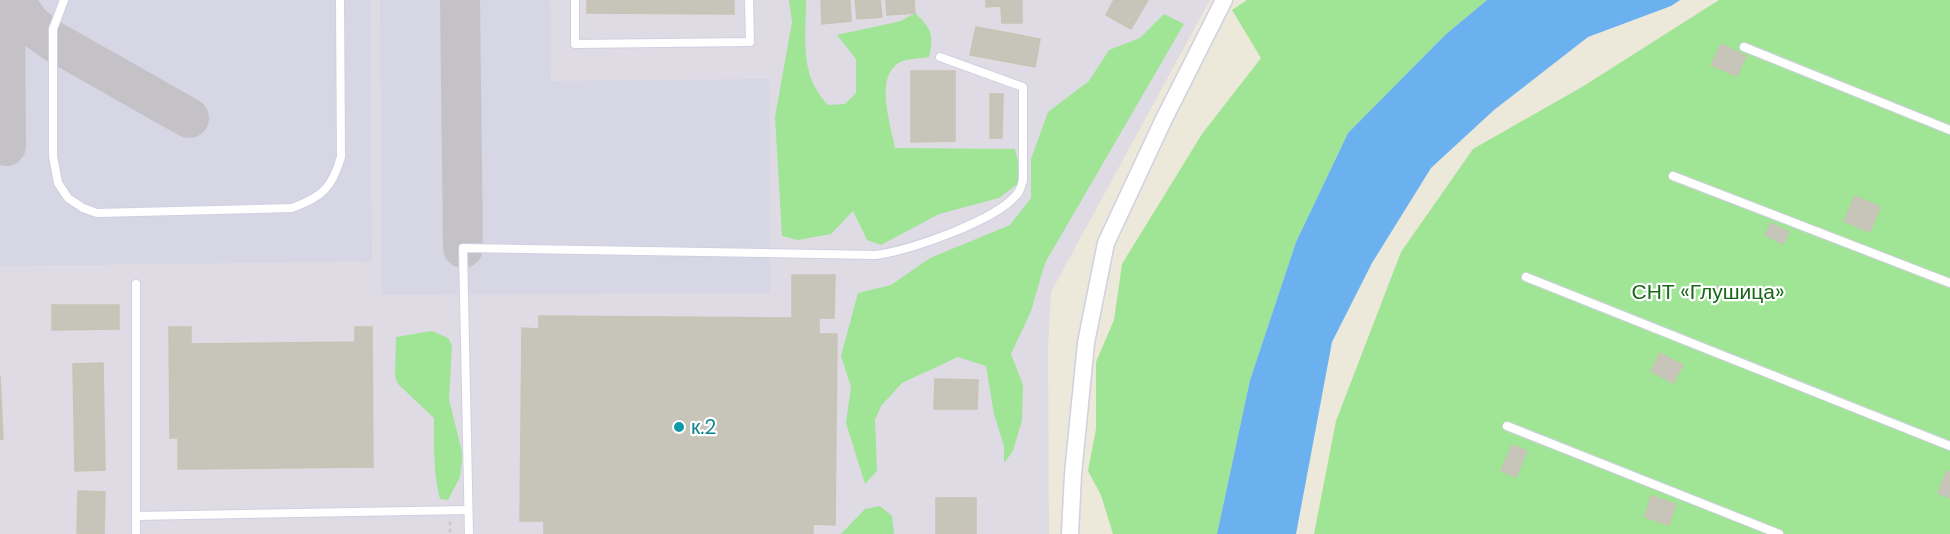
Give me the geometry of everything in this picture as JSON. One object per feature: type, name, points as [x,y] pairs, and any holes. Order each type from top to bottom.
[{"type":"street","points":[[1070,534],[1073,474],[1086,343],[1106,243],[1163,121],[1224,0]]},
{"type":"lane","points":[[64,0],[53,29],[53,156],[58,183],[68,198],[83,208],[97,213],[292,208],[313,201],[336,175],[341,157],[340,0]]},
{"type":"lane","points":[[575,0],[575,44],[587,44],[750,42],[749,0]]},
{"type":"lane","points":[[1744,47],[1950,130]]},
{"type":"lane","points":[[469,534],[463,248],[876,255],[890,253],[933,239],[993,213],[1018,193],[1023,180],[1023,87],[940,57]]},
{"type":"lane","points":[[1673,176],[1950,283]]},
{"type":"lane","points":[[1526,277],[1950,446]]},
{"type":"lane","points":[[136,284],[136,534]]},
{"type":"lane","points":[[1507,426],[1779,534]]},
{"type":"lane","points":[[136,516],[468,510]]},
{"type":"shaded area","points":[[0,0],[371,0],[372,262],[0,266]]},
{"type":"shaded area","points":[[371,0],[1210,0],[1051,292],[1048,348],[1049,534],[0,534],[0,266],[372,262]]},
{"type":"shaded area","points":[[380,0],[550,0],[551,81],[769,79],[770,293],[382,295]]},
{"type":"green space","points":[[789,0],[806,0],[805,42],[808,69],[812,81],[828,105],[845,104],[856,93],[856,59],[837,35],[901,21],[915,13],[928,28],[931,49],[929,57],[900,62],[890,72],[887,81],[886,104],[895,148],[1015,149],[1023,180],[999,198],[939,214],[881,245],[867,240],[853,211],[831,234],[798,240],[782,236],[775,117],[792,22]]},
{"type":"green space","points":[[1247,0],[1487,0],[1445,35],[1348,133],[1296,242],[1250,380],[1217,534],[1113,534],[1101,495],[1088,471],[1096,429],[1096,362],[1114,320],[1122,264],[1202,134],[1261,58],[1232,10]]},
{"type":"green space","name":"СНТ «Глушица»","points":[[1719,0],[1950,0],[1950,534],[1314,534],[1336,421],[1401,252],[1473,149],[1582,87]]},
{"type":"green space","points":[[1164,14],[1184,24],[1045,263],[1031,311],[1011,354],[1023,385],[1022,420],[1013,451],[1004,463],[1004,446],[994,414],[986,366],[958,357],[902,383],[881,406],[875,420],[877,471],[865,484],[846,423],[851,387],[841,356],[858,293],[891,285],[930,258],[1010,225],[1031,198],[1031,159],[1048,112],[1089,81],[1109,50],[1140,38]]},
{"type":"green space","points":[[432,331],[448,338],[452,345],[449,399],[462,460],[460,477],[448,500],[440,499],[436,479],[434,418],[398,384],[395,376],[396,337]]},
{"type":"green space","points":[[880,506],[892,516],[894,534],[841,534],[865,509]]},
{"type":"water","points":[[1487,0],[1680,0],[1671,6],[1588,37],[1494,110],[1431,168],[1372,263],[1332,342],[1296,534],[1217,534],[1250,380],[1296,242],[1348,133],[1445,35]]},
{"type":"building","points":[[587,0],[734,0],[734,14],[587,13]]},
{"type":"building","points":[[821,0],[850,0],[851,21],[822,24]]},
{"type":"building","points":[[855,0],[880,0],[882,17],[857,19]]},
{"type":"building","points":[[886,0],[914,0],[915,13],[887,15]]},
{"type":"building","points":[[986,0],[1022,0],[1022,23],[1002,23],[1001,6],[986,7]]},
{"type":"building","points":[[1114,0],[1148,0],[1131,29],[1106,15]]},
{"type":"building","points":[[976,27],[1040,39],[1035,67],[970,55]]},
{"type":"building","points":[[1721,44],[1746,56],[1737,76],[1711,65]]},
{"type":"building","points":[[911,71],[955,71],[955,141],[911,142]]},
{"type":"building","points":[[990,94],[1003,94],[1002,138],[990,138]]},
{"type":"building","points":[[1855,196],[1880,207],[1870,232],[1844,221]]},
{"type":"building","points":[[1771,223],[1789,232],[1783,244],[1765,235]]},
{"type":"building","name":"к.2","points":[[792,275],[835,275],[834,318],[819,318],[819,334],[837,334],[835,525],[813,524],[813,534],[544,534],[544,521],[520,521],[522,328],[539,329],[539,316],[792,318]]},
{"type":"building","points":[[52,305],[119,305],[119,329],[52,330]]},
{"type":"building","points":[[169,327],[191,327],[191,344],[355,342],[355,327],[372,327],[373,467],[178,469],[178,438],[170,438]]},
{"type":"building","points":[[1660,353],[1683,365],[1673,383],[1651,371]]},
{"type":"building","points":[[103,363],[105,470],[75,471],[73,364]]},
{"type":"building","points":[[0,376],[3,439],[0,439]]},
{"type":"building","points":[[935,379],[978,380],[977,409],[934,409]]},
{"type":"building","points":[[1512,445],[1527,451],[1516,477],[1501,471]]},
{"type":"building","points":[[1947,471],[1950,472],[1950,498],[1938,493]]},
{"type":"building","points":[[78,491],[105,492],[104,534],[77,533]]},
{"type":"building","points":[[1651,496],[1676,504],[1669,525],[1645,517]]},
{"type":"building","points":[[936,498],[976,498],[976,534],[936,534]]},
{"type":"taxiway","points":[[5,0],[6,146]]},
{"type":"taxiway","points":[[14,0],[31,25],[53,41],[189,118]]},
{"type":"taxiway","points":[[460,0],[463,248]]},
{"type":"place","name":"к.2","points":[[679,427]]}]
